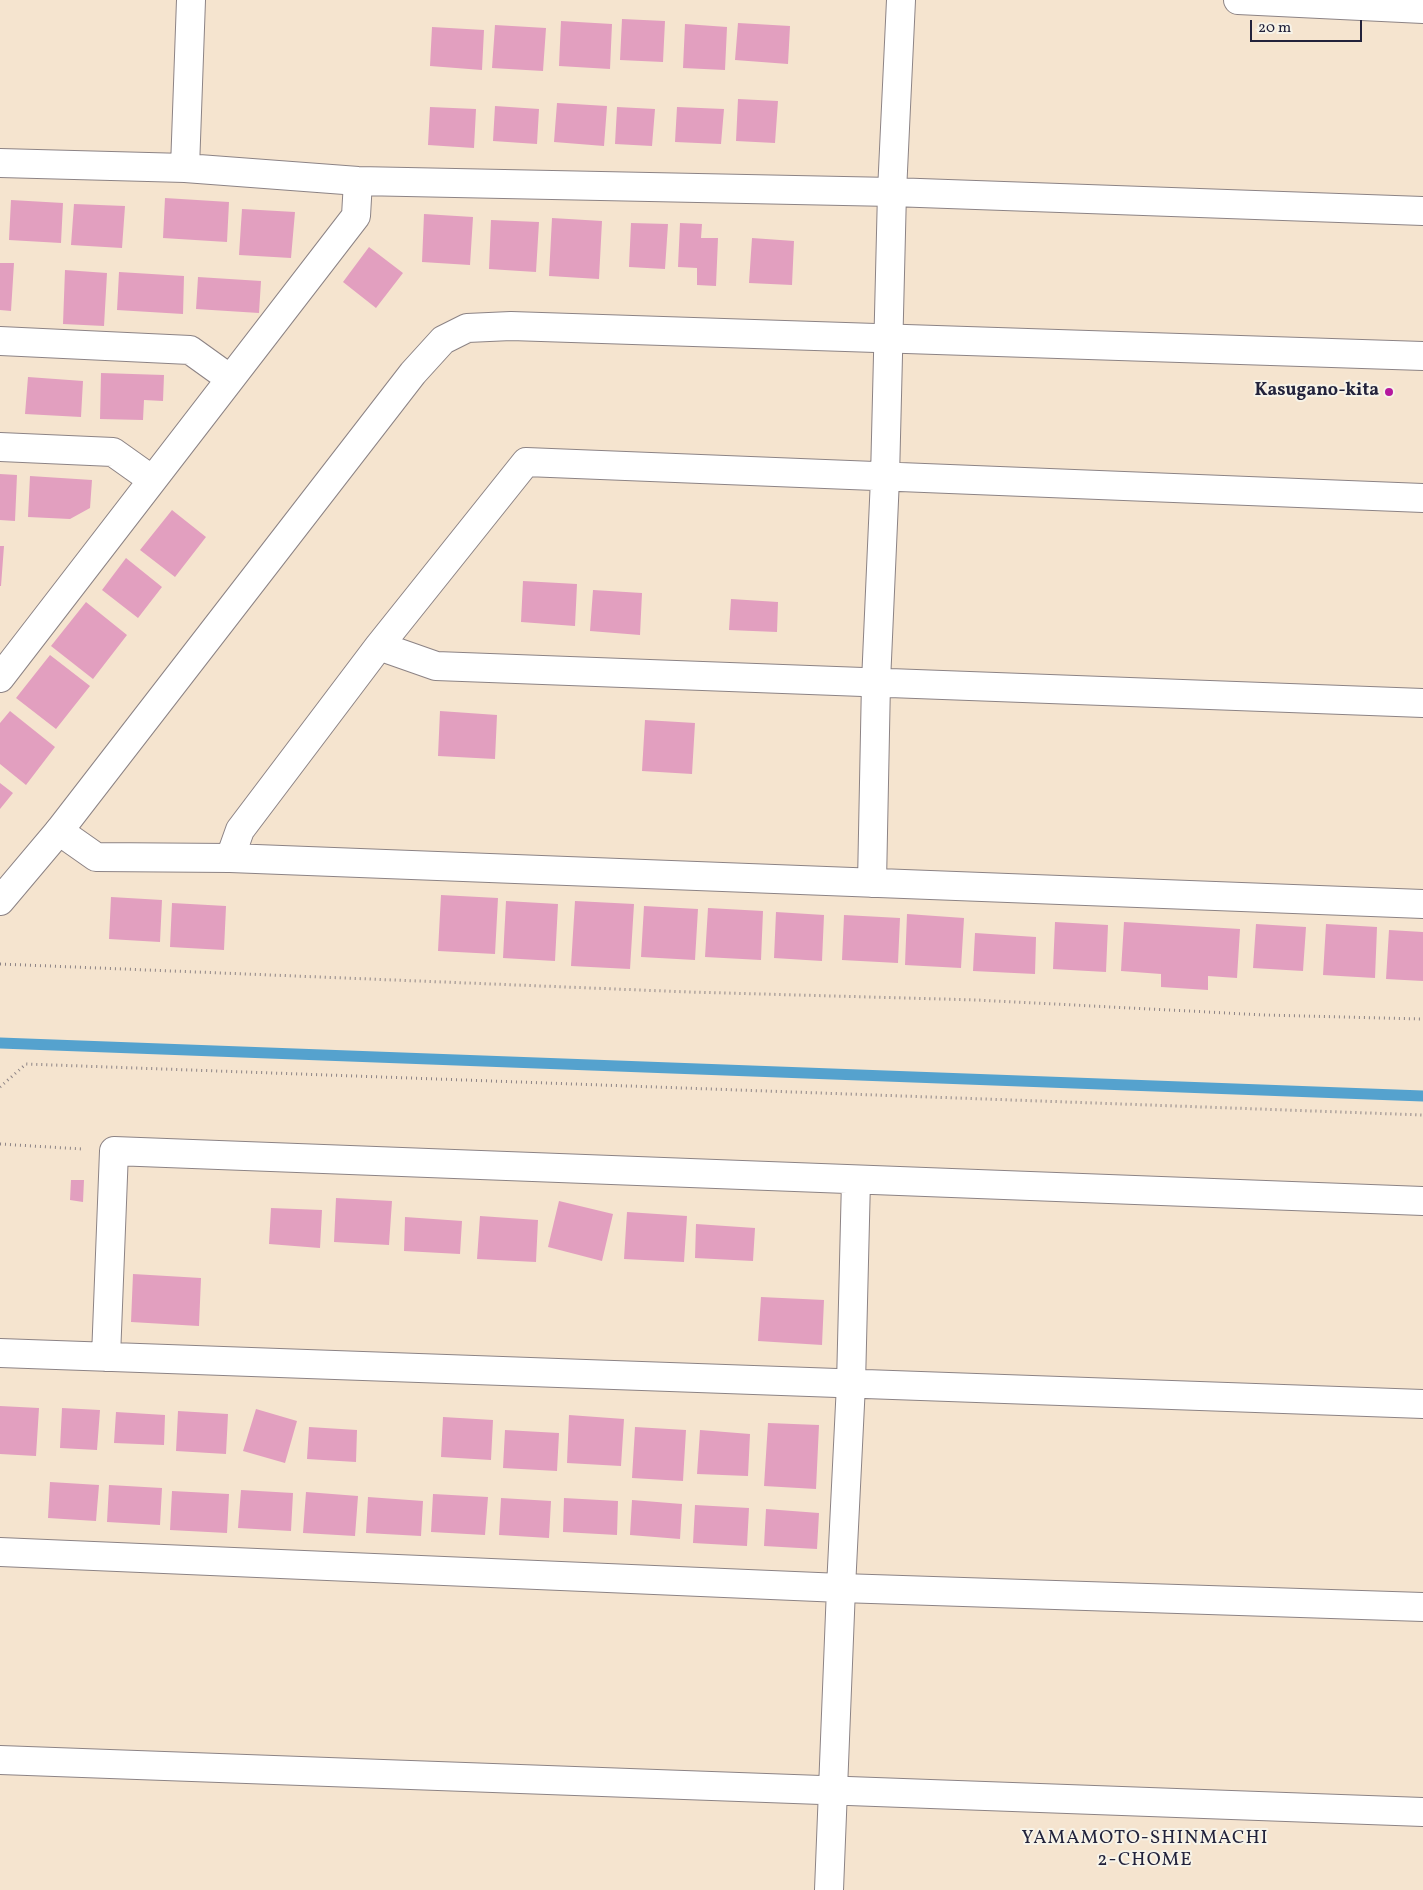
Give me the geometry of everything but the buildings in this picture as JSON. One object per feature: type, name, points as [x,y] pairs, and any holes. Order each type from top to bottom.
[{"type":"street","points":[[185,168],[192,0]]},
{"type":"street","points":[[872,883],[876,682],[885,478],[892,192],[902,0]]},
{"type":"street","points":[[1238,0],[1423,10]]},
{"type":"street","points":[[0,163],[185,168],[358,181],[892,192],[1423,211]]},
{"type":"street","points":[[0,678],[229,378],[356,216],[358,181]]},
{"type":"street","points":[[0,901],[59,830],[413,373],[443,340],[467,328],[511,326],[1423,356]]},
{"type":"street","points":[[0,341],[190,350],[229,378]]},
{"type":"street","points":[[0,447],[113,452],[151,480]]},
{"type":"street","points":[[230,858],[240,830],[379,646],[526,462],[885,478],[1423,498]]},
{"type":"street","points":[[379,646],[436,666],[1423,703]]},
{"type":"street","points":[[59,830],[96,857],[230,858],[1423,904]]},
{"type":"street","points":[[106,1357],[114,1150],[1423,1201]]},
{"type":"street","points":[[829,1890],[840,1588],[851,1384],[856,1180]]},
{"type":"street","points":[[0,1353],[1423,1404]]},
{"type":"street","points":[[0,1552],[840,1588],[1423,1607]]},
{"type":"street","points":[[0,1760],[1423,1812]]},
{"type":"path","points":[[0,964],[698,992],[977,1000],[1264,1015],[1423,1019]]},
{"type":"path","points":[[0,1087],[26,1064],[1423,1115]]},
{"type":"path","points":[[0,1144],[92,1149]]},
{"type":"waterway","points":[[0,1043],[1423,1096]]},
{"type":"place","name":"Kasugano-kita","points":[[1389,392]]},
{"type":"district","name":"YAMAMOTO-SHINMACHI 2-CHOME","points":[[1145,1851]]}]
